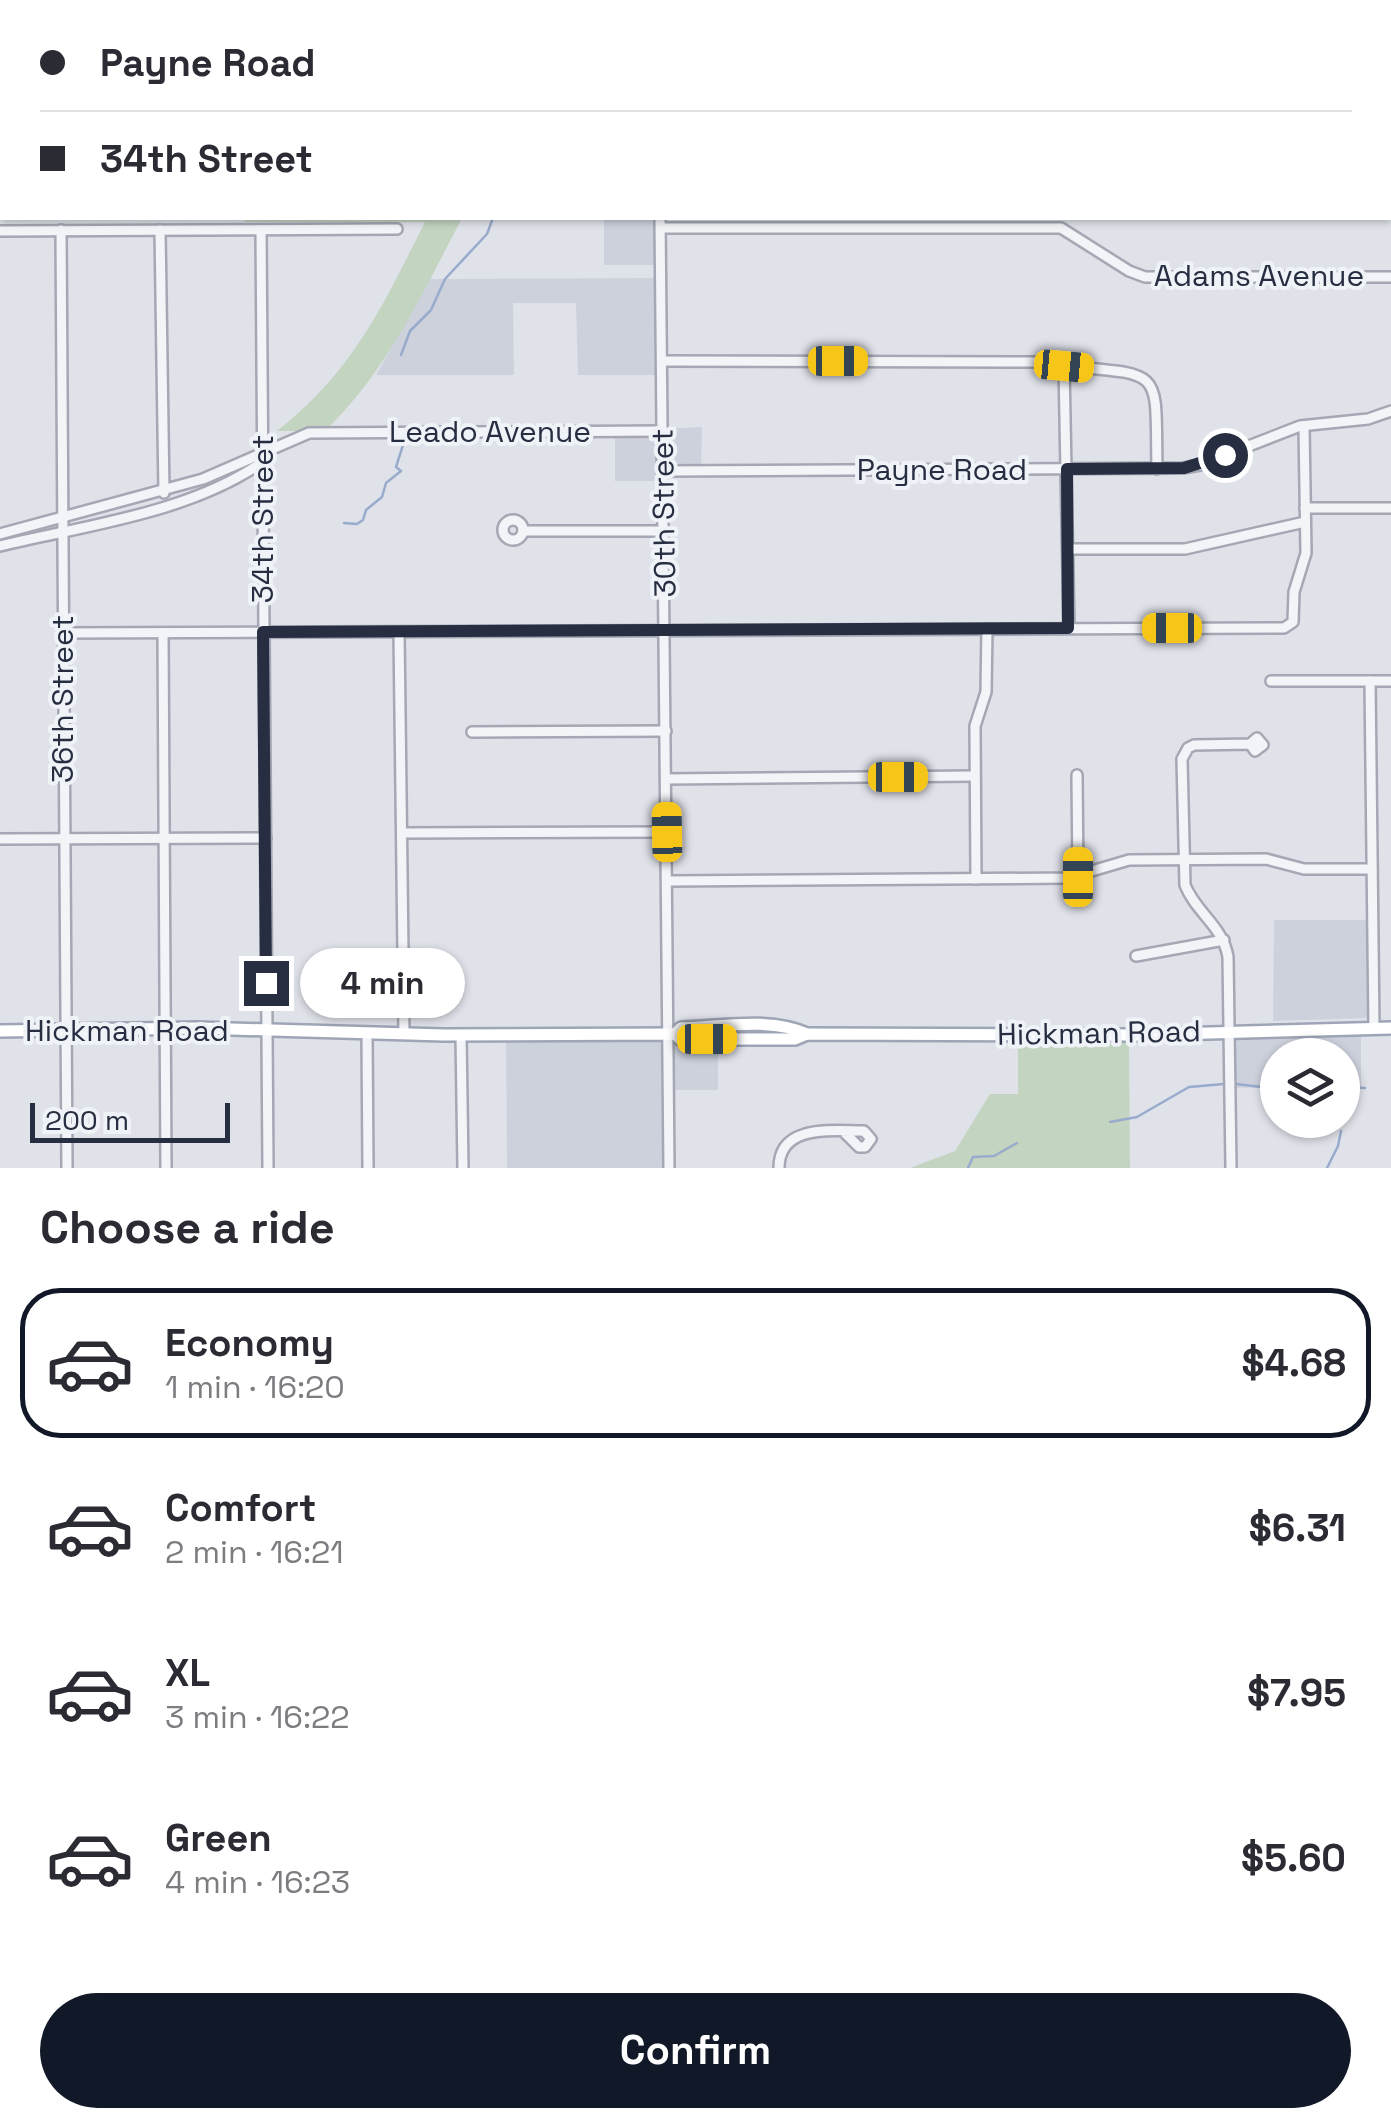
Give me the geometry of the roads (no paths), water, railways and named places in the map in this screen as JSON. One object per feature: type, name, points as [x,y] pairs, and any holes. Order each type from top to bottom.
[{"type":"main road","name":"Hickman Road","points":[[0,1032],[165,1029],[461,1035],[671,1034],[680,1028],[741,1026],[795,1028],[807,1034],[1115,1035],[1391,1028]]},
{"type":"street","points":[[47,220],[48,230]]},
{"type":"street","points":[[196,220],[197,230]]},
{"type":"street","name":"Adams Avenue","points":[[660,222],[1062,222],[1129,271],[1144,277],[1391,277]]},
{"type":"street","name":"30th Street","points":[[660,222],[671,1034],[668,1168]]},
{"type":"street","points":[[0,231],[397,229]]},
{"type":"street","name":"36th Street","points":[[62,230],[67,1168]]},
{"type":"street","points":[[160,230],[164,506]]},
{"type":"street","name":"34th Street","points":[[261,230],[268,1168]]},
{"type":"street","points":[[662,361],[1056,362],[1133,372],[1148,380],[1155,393],[1157,469]]},
{"type":"street","points":[[1064,366],[1068,628]]},
{"type":"street","name":"Payne Road","points":[[663,471],[1157,469],[1200,465],[1304,426],[1368,419],[1391,412]]},
{"type":"street","points":[[62,633],[1284,628],[1294,618],[1294,592],[1306,554],[1304,426]]},
{"type":"street","name":"Leado Avenue","points":[[262,458],[294,438],[317,432],[663,431]]},
{"type":"street","points":[[0,534],[164,492],[262,458]]},
{"type":"street","points":[[0,546],[164,506],[218,485],[262,458]]},
{"type":"street","points":[[1305,508],[1391,508]]},
{"type":"street","points":[[1068,550],[1185,549],[1306,522]]},
{"type":"street","points":[[523,531],[664,531]]},
{"type":"street","points":[[976,879],[975,726],[986,692],[987,629]]},
{"type":"street","points":[[162,632],[166,1168]]},
{"type":"street","points":[[399,632],[404,1034]]},
{"type":"street","points":[[1370,681],[1374,1028]]},
{"type":"street","points":[[1271,682],[1391,681]]},
{"type":"street","points":[[472,732],[666,731]]},
{"type":"street","points":[[1231,1168],[1228,958],[1224,940],[1189,895],[1183,859],[1182,760],[1194,744],[1250,744]]},
{"type":"street","points":[[1077,775],[1078,877]]},
{"type":"street","points":[[667,778],[975,776]]},
{"type":"street","points":[[402,833],[667,832]]},
{"type":"street","points":[[0,839],[266,838]]},
{"type":"street","points":[[668,881],[1078,877],[1114,862],[1183,859],[1266,858],[1304,868],[1372,869]]},
{"type":"street","points":[[1136,956],[1224,940]]},
{"type":"street","points":[[367,1034],[368,1168]]},
{"type":"street","points":[[461,1035],[462,1168]]},
{"type":"street","points":[[779,1168],[781,1149],[792,1136],[845,1133]]},
{"type":"waterway","points":[[401,355],[410,331],[431,310],[445,279],[487,234],[492,220]]},
{"type":"waterway","points":[[344,523],[357,524],[363,520],[366,510],[382,497],[386,483],[401,471],[396,467],[403,445]]},
{"type":"waterway","points":[[1110,1122],[1137,1117],[1189,1087],[1224,1084]]},
{"type":"waterway","points":[[1236,1084],[1260,1087]]},
{"type":"waterway","points":[[1360,1088],[1365,1088]]},
{"type":"waterway","points":[[1327,1168],[1340,1138]]},
{"type":"waterway","points":[[968,1168],[973,1157],[994,1156],[1017,1143]]}]
